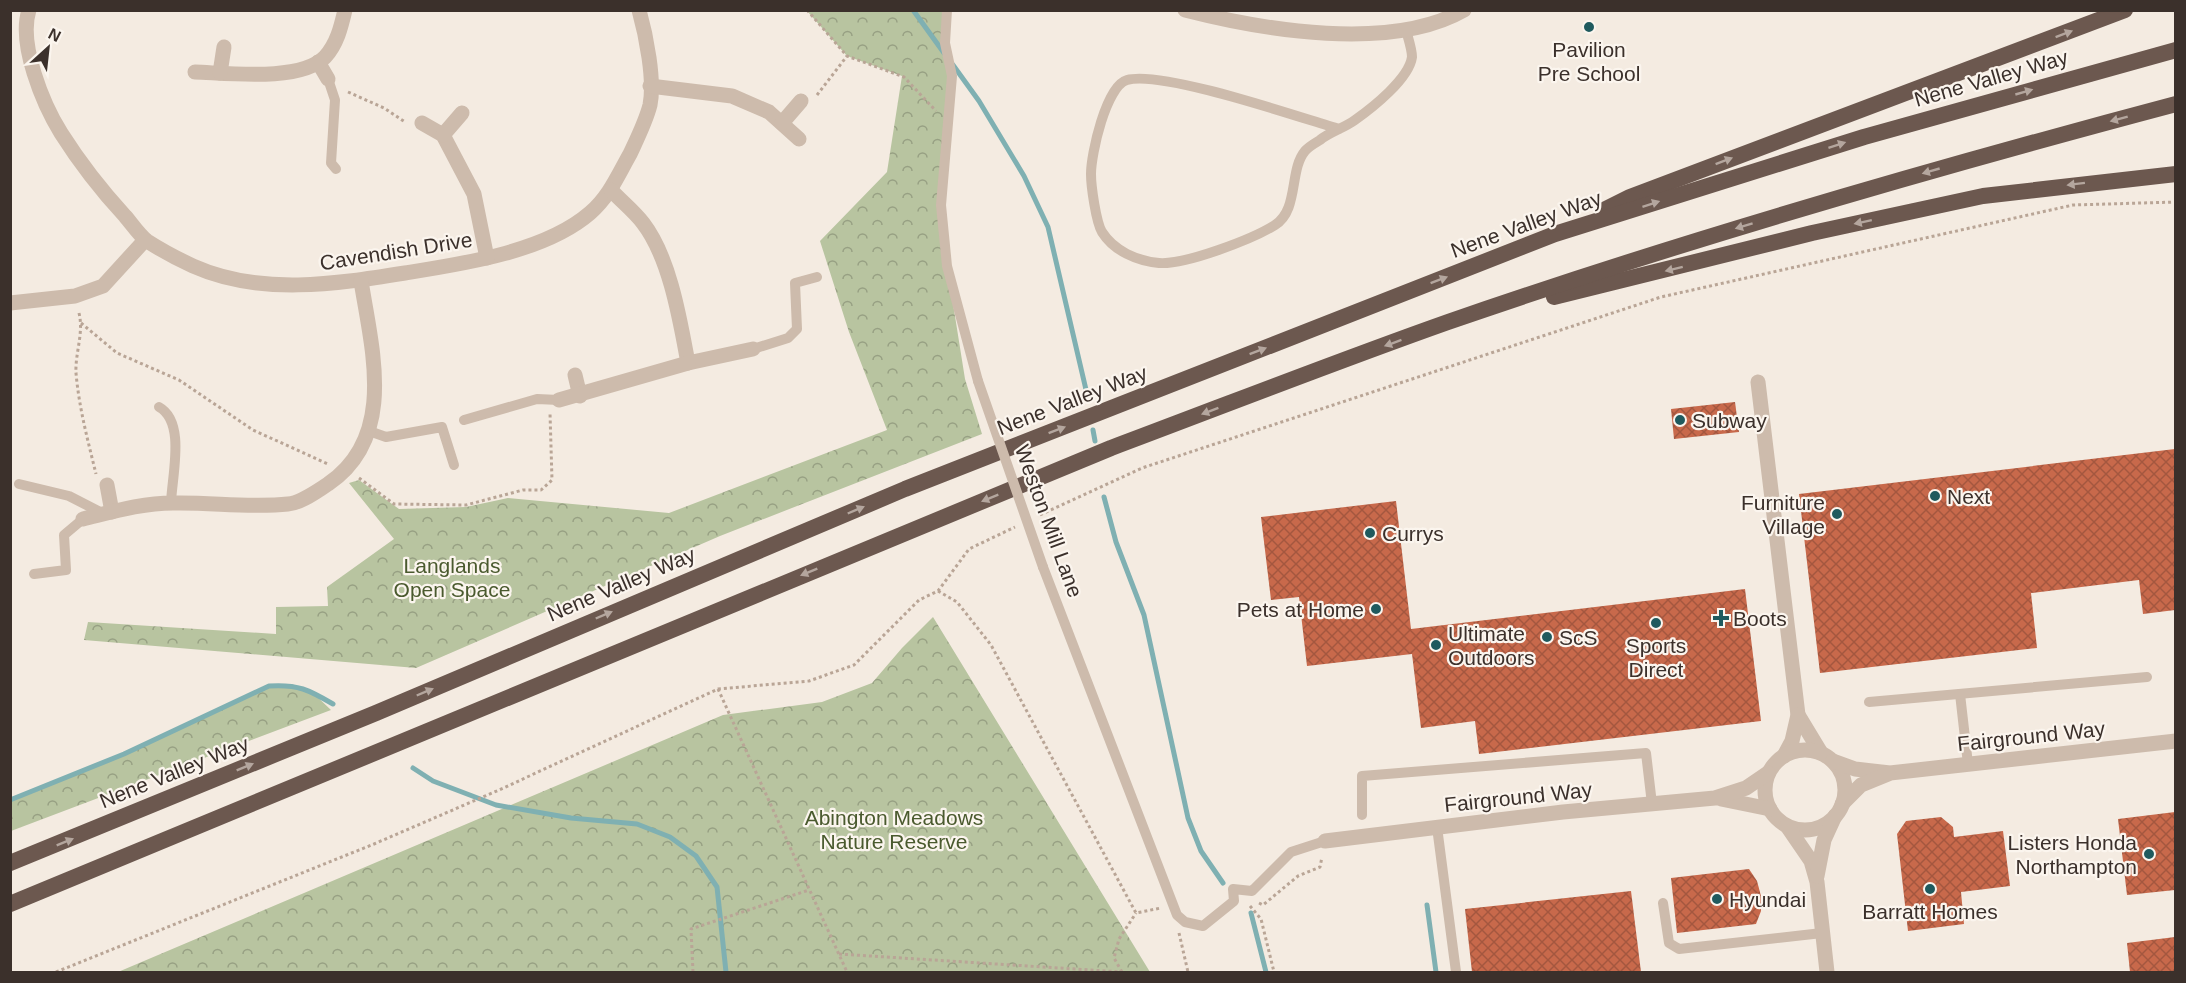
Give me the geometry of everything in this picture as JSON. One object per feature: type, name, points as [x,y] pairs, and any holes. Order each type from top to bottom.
[{"type":"highway","points":[[1555,234],[1630,197],[2125,10]]},
{"type":"highway","name":"Nene Valley Way","points":[[10,863],[365,718],[904,489],[1555,234],[1864,137],[2175,50]]},
{"type":"highway","points":[[10,904],[1100,453],[1448,322],[1646,256],[1851,194],[2175,104]]},
{"type":"highway","points":[[1448,322],[1812,233],[1983,196],[2175,174]]},
{"type":"street","name":"Cavendish Drive","points":[[29,10],[27,17],[33,68],[45,107],[93,180],[145,240],[194,266],[241,282],[305,285],[361,281],[454,266],[511,252],[566,228],[589,213],[611,190],[640,132],[650,105],[645,31],[639,10]]},
{"type":"street","points":[[195,72],[271,74],[303,69],[326,56],[339,35],[345,10]]},
{"type":"street","points":[[1185,10],[1228,21],[1301,31],[1370,33],[1406,30],[1441,21],[1464,10]]},
{"type":"street","points":[[220,73],[224,47]]},
{"type":"street","points":[[318,62],[328,79]]},
{"type":"street","points":[[650,86],[732,96],[769,112],[800,139]]},
{"type":"street","points":[[782,123],[801,101]]},
{"type":"street","points":[[443,135],[462,113]]},
{"type":"street","points":[[422,123],[443,135],[474,194],[487,258]]},
{"type":"street","points":[[611,190],[643,223],[658,247],[680,319],[688,363]]},
{"type":"street","points":[[10,303],[75,296],[103,286],[145,240]]},
{"type":"street","points":[[83,519],[171,503],[290,504],[318,491],[346,472],[369,431],[375,365],[361,281]]},
{"type":"street","points":[[559,400],[580,396],[688,363],[753,349]]},
{"type":"street","points":[[575,375],[580,396]]},
{"type":"street","points":[[1715,798],[1746,788],[1768,773],[1784,756],[1792,741],[1798,715],[1758,382]]},
{"type":"street","points":[[106,485],[108,513]]},
{"type":"street","points":[[1798,715],[1843,777],[1845,791],[1819,860],[1816,882]]},
{"type":"street","name":"Fairground Way","points":[[1890,773],[2175,741]]},
{"type":"street","points":[[1784,756],[1808,750],[1855,769],[1890,773]]},
{"type":"street","points":[[1768,773],[1765,787],[1770,809],[1787,826],[1811,861],[1816,882],[1827,972]]},
{"type":"street","points":[[1787,826],[1814,829],[1839,810],[1861,785],[1890,773]]},
{"type":"street","points":[[1715,798],[1770,809]]},
{"type":"street","name":"Fairground Way","points":[[1325,841],[1715,798]]},
{"type":"lane","name":"Weston Mill Lane","points":[[947,10],[945,43],[952,76],[941,205],[946,266],[978,381],[1043,567],[1174,910]]},
{"type":"lane","points":[[1339,129],[1160,80],[1127,80],[1114,89],[1106,105],[1091,173],[1101,231],[1123,254],[1160,263],[1198,256],[1229,246],[1277,224],[1288,209],[1304,152],[1354,121],[1382,98],[1406,73],[1412,56],[1406,30]]},
{"type":"lane","points":[[328,79],[335,100],[331,164],[336,169]]},
{"type":"lane","points":[[753,349],[788,338],[797,329],[795,283],[817,277]]},
{"type":"lane","points":[[465,420],[537,399],[559,400]]},
{"type":"lane","points":[[159,407],[168,412],[176,429],[171,503]]},
{"type":"lane","points":[[369,431],[386,437],[442,427],[454,465]]},
{"type":"lane","points":[[19,484],[69,496],[108,513]]},
{"type":"lane","points":[[34,574],[66,570],[64,535],[83,519]]},
{"type":"lane","points":[[1869,702],[2147,677]]},
{"type":"lane","points":[[1960,694],[1968,764]]},
{"type":"lane","points":[[1362,815],[1362,776],[1646,753],[1652,804]]},
{"type":"lane","points":[[1437,827],[1456,972]]},
{"type":"lane","points":[[1174,910],[1185,922],[1203,926],[1234,901],[1233,889],[1252,891],[1291,852],[1325,841]]},
{"type":"lane","points":[[1664,903],[1669,943],[1679,949],[1822,933]]},
{"type":"path","points":[[807,10],[847,56],[904,77],[925,103],[949,122]]},
{"type":"path","points":[[801,101],[810,104],[847,56]]},
{"type":"path","points":[[328,79],[337,80],[346,91],[384,108],[409,125],[422,123]]},
{"type":"path","points":[[1034,518],[1142,468],[1661,297],[2073,205],[2175,202]]},
{"type":"path","points":[[75,296],[81,323],[76,370],[81,408],[97,478],[106,485]]},
{"type":"path","points":[[57,972],[465,805],[718,689],[809,681],[854,665],[920,600],[938,591],[969,549],[1023,524]]},
{"type":"path","points":[[938,591],[957,602],[991,645],[1136,913]]},
{"type":"path","points":[[718,689],[846,972]]},
{"type":"path","points":[[1233,889],[1263,905],[1298,876],[1320,867],[1325,841]]},
{"type":"path","points":[[693,972],[691,929],[809,890]]},
{"type":"path","points":[[1234,901],[1253,906],[1261,919],[1274,972]]},
{"type":"path","points":[[1136,913],[1174,910],[1188,972]]},
{"type":"path","points":[[1122,972],[1114,957],[1119,939],[1136,913]]},
{"type":"path","points":[[838,954],[1122,972]]},
{"type":"green space","name":"Langlands Open Space","points":[[807,11],[947,11],[952,76],[941,205],[947,266],[965,379],[982,434],[720,536],[416,668],[84,640],[88,622],[276,634],[276,607],[328,606],[327,587],[394,539],[349,483],[359,480],[399,509],[466,507],[508,498],[669,513],[887,430],[849,332],[820,241],[887,172],[902,76],[847,56]]},
{"type":"green space","name":"Abington Meadows Nature Reserve","points":[[933,617],[1150,972],[118,972],[723,715],[822,702],[872,683]]},
{"type":"green space","points":[[291,684],[310,690],[331,710],[11,831],[11,800],[124,754],[269,686]]},
{"type":"building","points":[[1735,402],[1739,432],[1674,439],[1671,409]]},
{"type":"building","points":[[2175,449],[2175,610],[2143,614],[2139,580],[2031,593],[2037,648],[1820,673],[1799,494]]},
{"type":"building","points":[[1396,501],[1411,629],[1745,589],[1761,721],[1479,754],[1475,721],[1421,728],[1412,654],[1307,666],[1299,597],[1271,600],[1261,517]]},
{"type":"building","name":"Listers Honda Northampton","points":[[2175,812],[2175,890],[2127,895],[2118,819]]},
{"type":"building","points":[[1941,817],[1953,827],[1954,837],[2003,831],[2010,886],[1961,892],[1964,924],[1908,931],[1897,834],[1906,821]]},
{"type":"building","name":"Hyundai","points":[[1749,869],[1757,881],[1761,896],[1761,911],[1756,924],[1677,933],[1671,878]]},
{"type":"building","points":[[1631,891],[1641,972],[1472,972],[1465,909]]},
{"type":"building","points":[[2175,937],[2175,972],[2130,972],[2127,943]]},
{"type":"waterway","points":[[913,10],[944,53]]},
{"type":"waterway","points":[[953,65],[979,101],[1024,176],[1048,227],[1087,394]]},
{"type":"waterway","points":[[1093,430],[1095,441]]},
{"type":"waterway","points":[[1104,497],[1116,542],[1144,615],[1188,818],[1201,851],[1223,883]]},
{"type":"waterway","points":[[10,800],[124,754],[269,686],[303,689],[333,704]]},
{"type":"waterway","points":[[413,768],[433,781],[496,805],[571,818],[637,824],[670,837],[696,856],[717,887],[726,972]]},
{"type":"waterway","points":[[1427,905],[1436,972]]},
{"type":"waterway","points":[[1251,913],[1266,972]]},
{"type":"place","name":"Pavilion Pre School","points":[[1589,27]]},
{"type":"place","name":"Subway","points":[[1680,420]]},
{"type":"place","name":"Next","points":[[1935,496]]},
{"type":"place","name":"Furniture Village","points":[[1837,514]]},
{"type":"place","name":"Currys","points":[[1370,533]]},
{"type":"place","name":"Pets at Home","points":[[1376,609]]},
{"type":"place","name":"Boots","points":[[1721,618]]},
{"type":"place","name":"Sports Direct","points":[[1656,623]]},
{"type":"place","name":"ScS","points":[[1547,637]]},
{"type":"place","name":"Ultimate Outdoors","points":[[1436,645]]},
{"type":"place","name":"Listers Honda Northampton","points":[[2149,854]]},
{"type":"place","name":"Barratt Homes","points":[[1930,889]]},
{"type":"place","name":"Hyundai","points":[[1717,899]]}]
